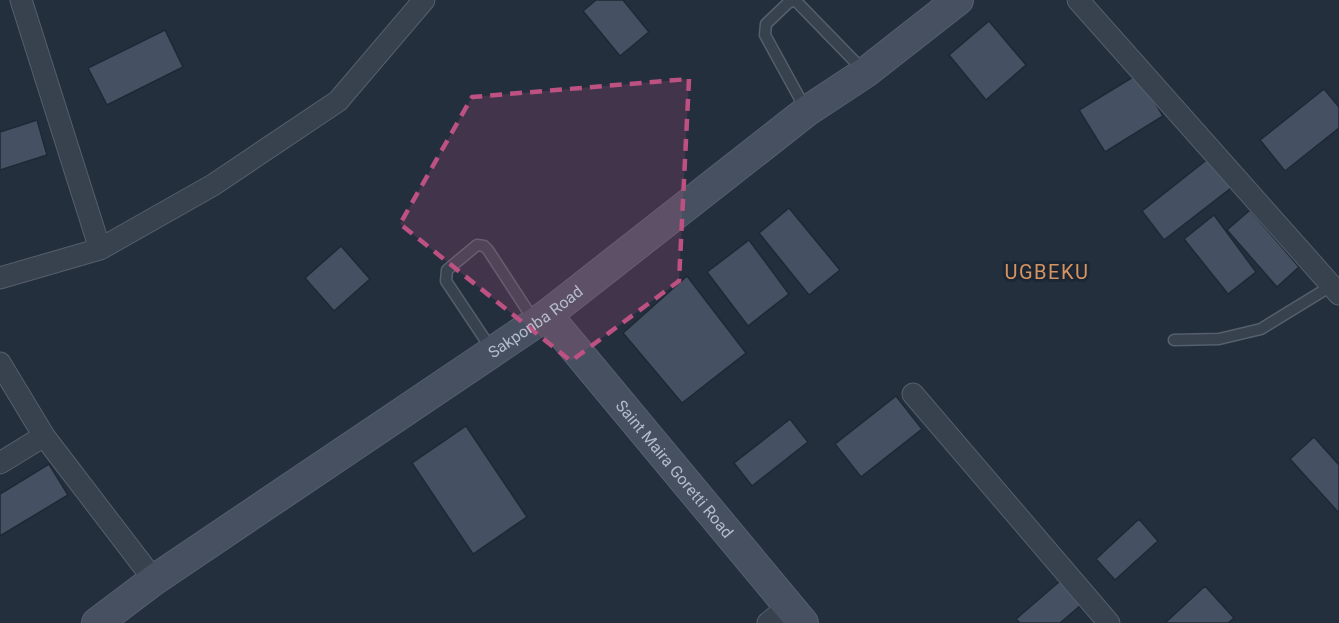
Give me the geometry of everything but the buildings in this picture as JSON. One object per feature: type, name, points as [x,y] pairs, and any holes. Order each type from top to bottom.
[{"type":"main road","name":"Sakponba Road","points":[[97,623],[154,580],[541,319],[807,111],[866,72],[958,0]]},
{"type":"main road","name":"Saint Maira Goretti Road","points":[[541,319],[787,617]]},
{"type":"street","points":[[21,0],[100,249]]},
{"type":"street","points":[[0,279],[100,249],[213,185],[338,101],[424,0]]},
{"type":"street","points":[[1078,0],[1335,290]]},
{"type":"street","points":[[0,363],[44,436],[154,580]]},
{"type":"street","points":[[913,394],[1110,623]]},
{"type":"street","points":[[0,463],[44,436]]},
{"type":"lane","points":[[807,111],[765,35],[766,24],[788,3],[795,0],[866,72]]},
{"type":"lane","points":[[492,350],[446,281],[447,270],[477,245],[489,250],[541,319]]},
{"type":"lane","points":[[1174,340],[1219,339],[1261,329],[1335,290]]},
{"type":"highlighted area","points":[[689,79],[679,281],[571,361],[400,224],[472,97]]},
{"type":"district","name":"UGBEKU","points":[[1047,272]]}]
